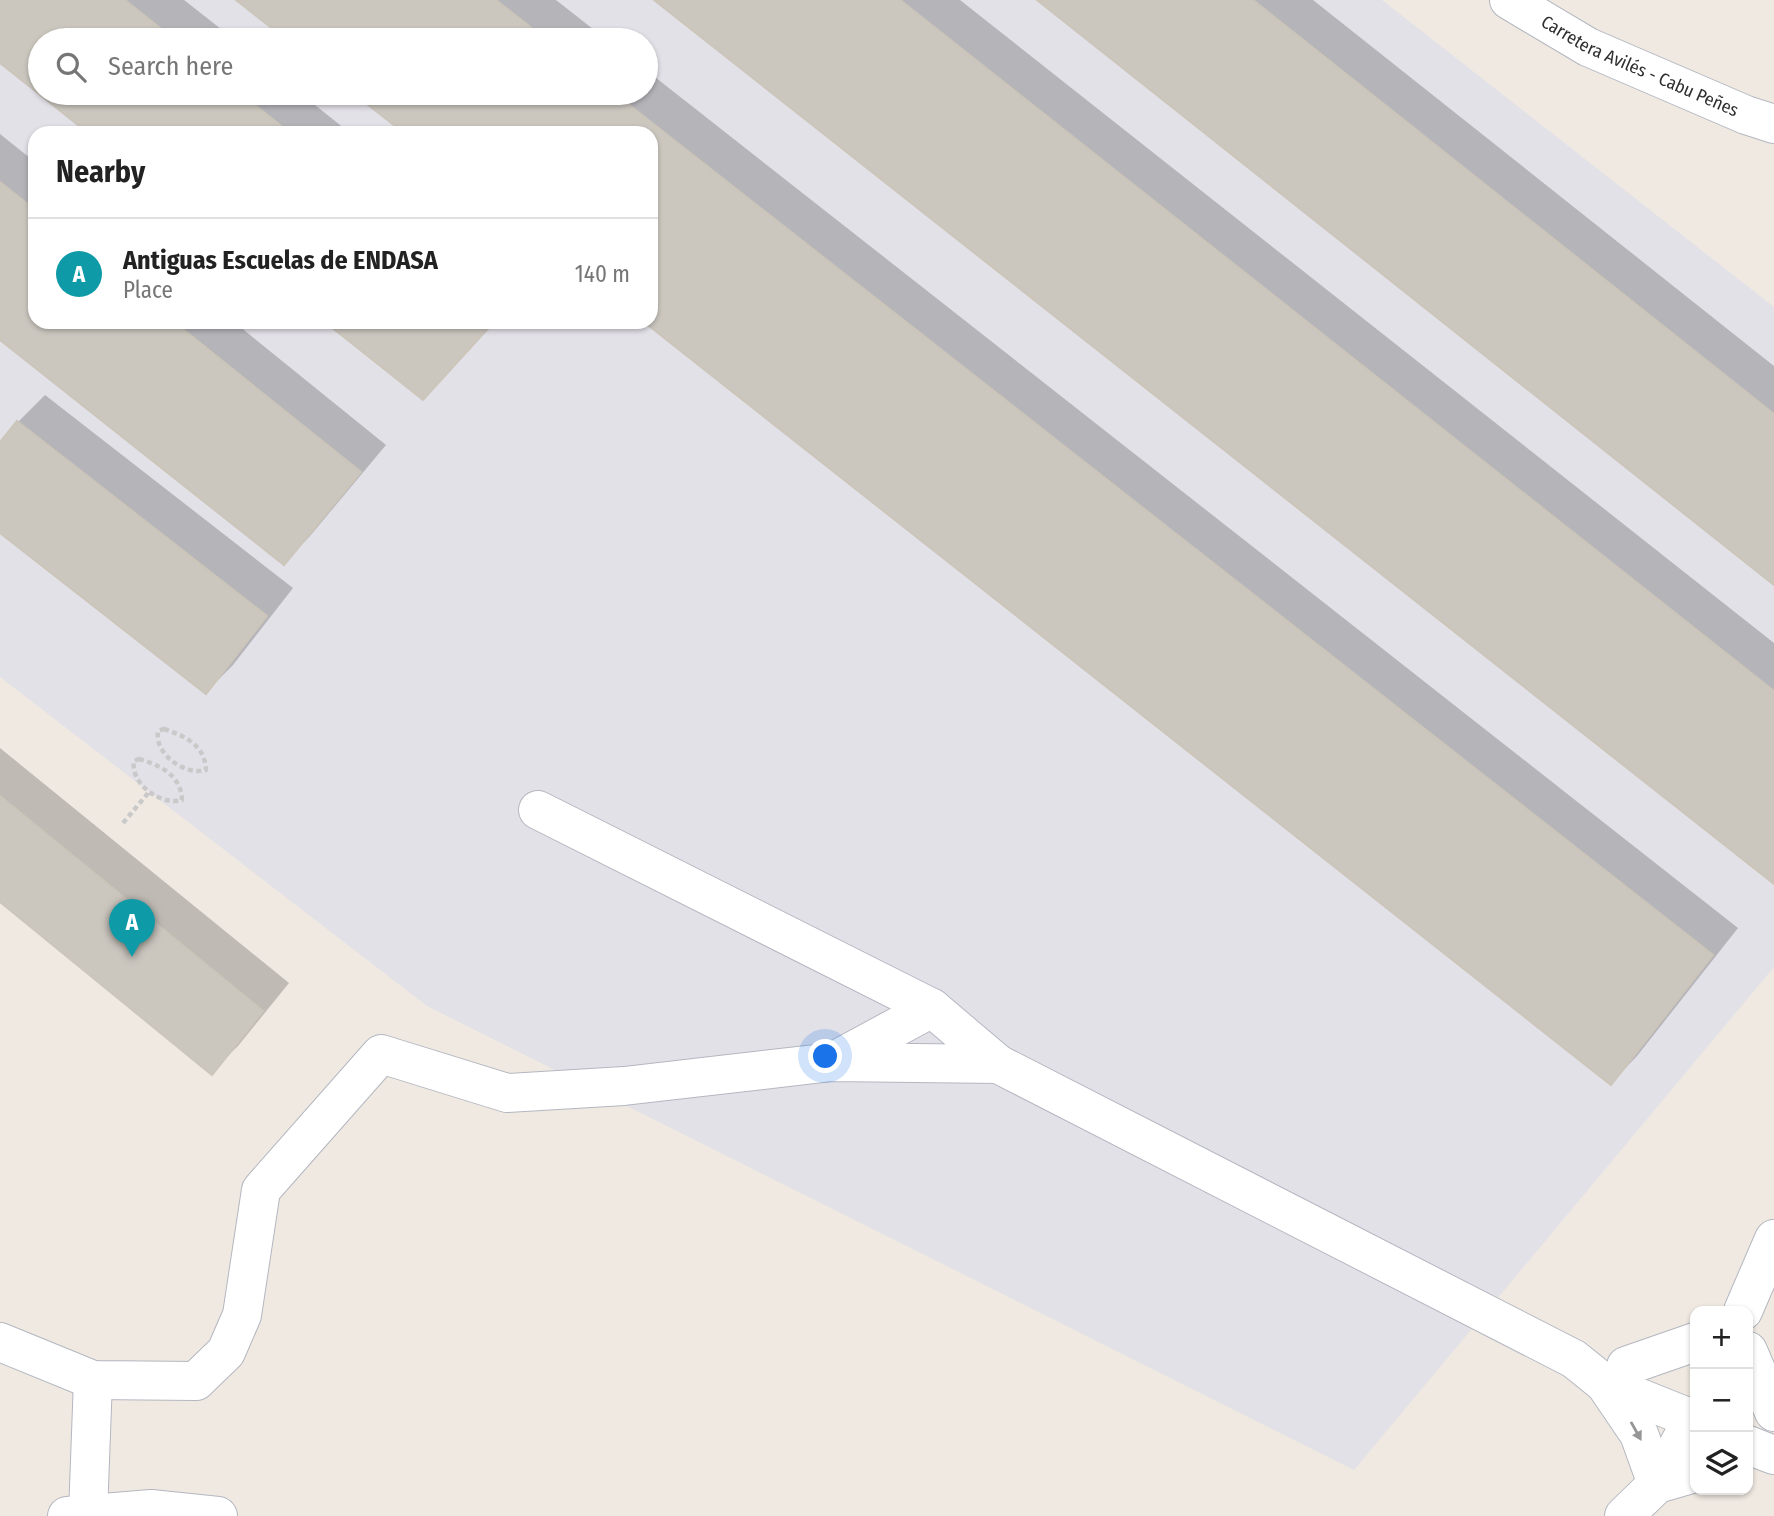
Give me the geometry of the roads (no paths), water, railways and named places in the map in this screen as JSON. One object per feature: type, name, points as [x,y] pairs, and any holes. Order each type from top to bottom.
[{"type":"street","name":"Carretera Avilés - Cabu Peñes","points":[[1509,0],[1588,47],[1746,115],[1774,124]]},
{"type":"street","points":[[538,810],[932,1009],[998,1065],[1574,1359],[1616,1375],[1690,1410]]},
{"type":"street","points":[[832,1062],[932,1009]]},
{"type":"street","points":[[0,1342],[93,1380],[196,1381],[226,1352],[242,1315],[261,1189],[381,1054],[507,1093],[624,1086],[832,1062],[998,1065]]},
{"type":"street","points":[[1745,1306],[1774,1239]]},
{"type":"street","points":[[1616,1375],[1690,1344]]},
{"type":"street","points":[[1753,1363],[1774,1412]]},
{"type":"street","points":[[1616,1375],[1657,1484]]},
{"type":"street","points":[[93,1380],[77,1515],[150,1509],[218,1516]]},
{"type":"street","points":[[1624,1516],[1657,1484],[1690,1421]]},
{"type":"street","points":[[1753,1424],[1762,1447]]},
{"type":"street","points":[[1657,1484],[1690,1474]]},
{"type":"place","name":"Antiguas Escuelas de ENDASA","points":[[132,957]]}]
